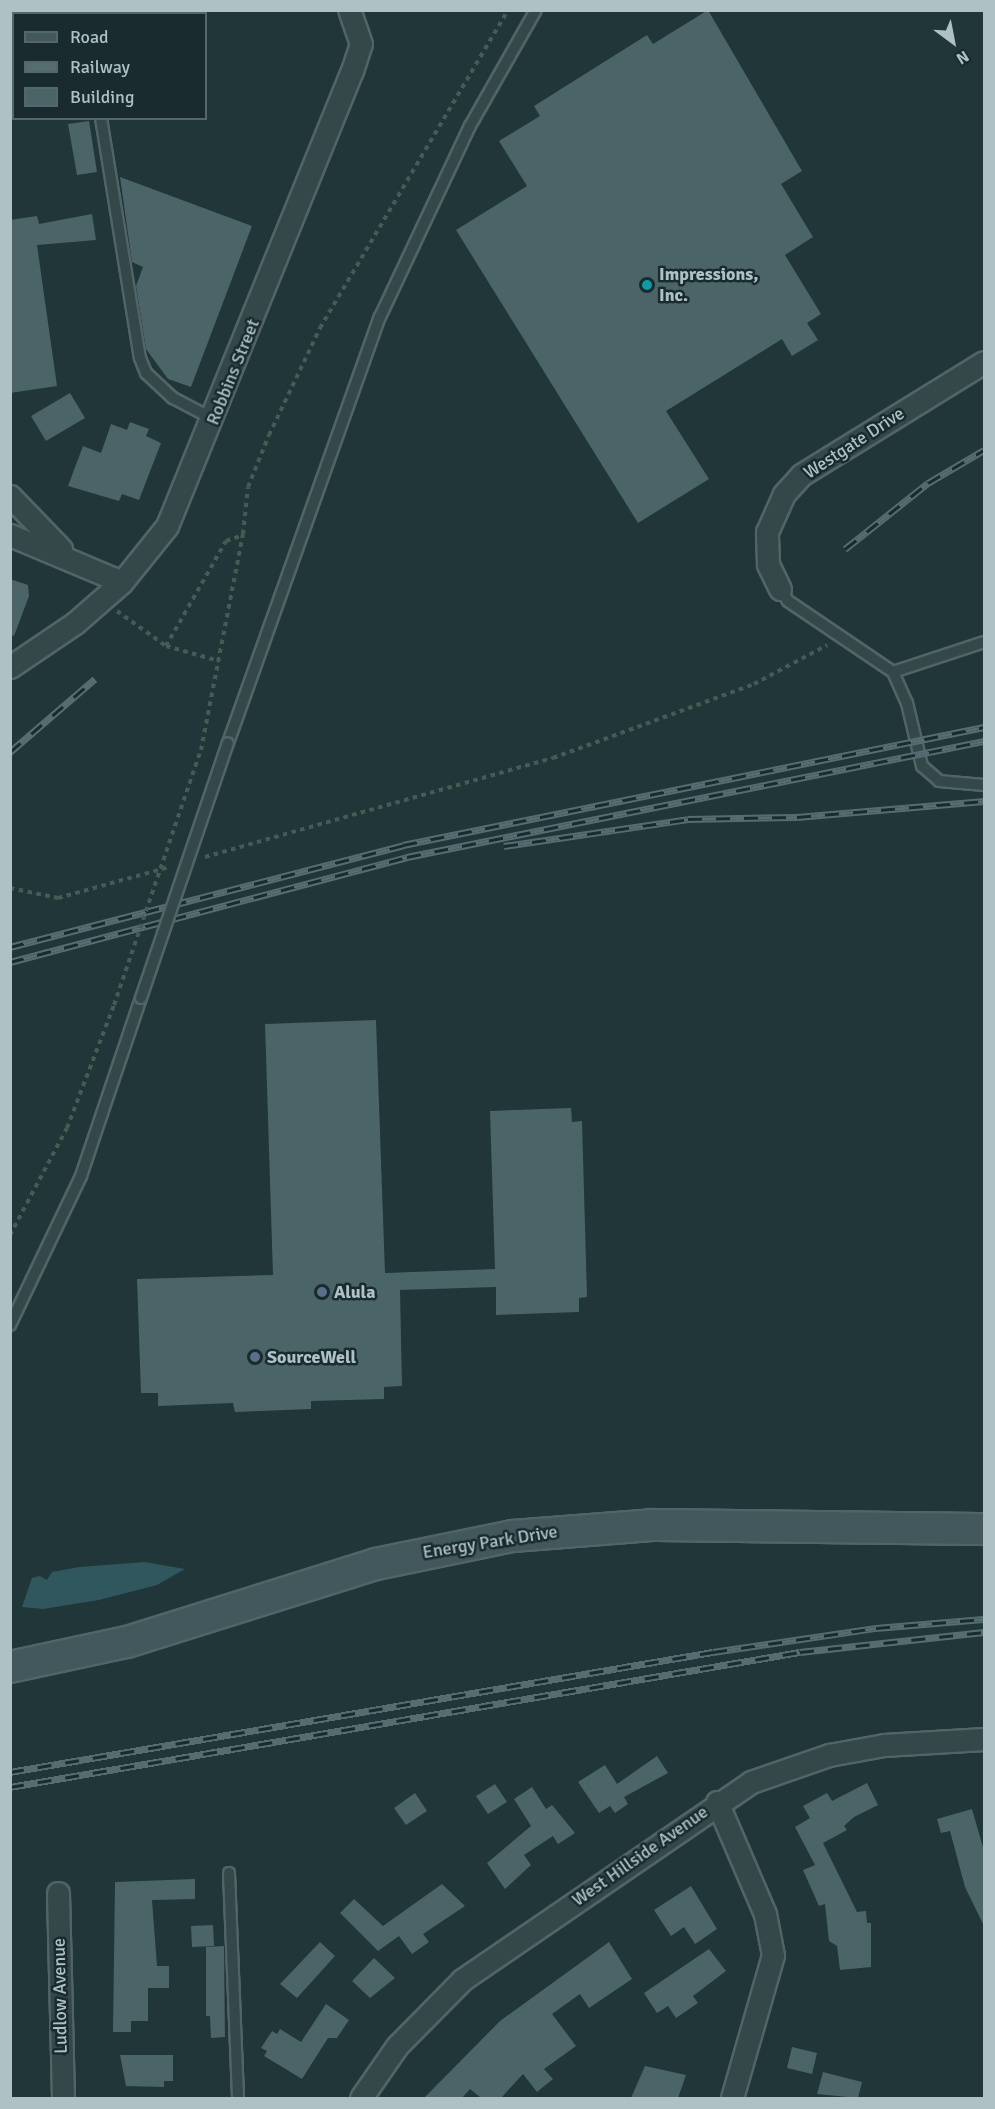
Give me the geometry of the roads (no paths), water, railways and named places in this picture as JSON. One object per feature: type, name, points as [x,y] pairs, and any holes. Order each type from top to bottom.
[{"type":"street","name":"Robbins Street","points":[[10,667],[102,600],[122,582],[167,526],[214,420],[352,71],[361,44],[351,14]]},
{"type":"street","name":"Westgate Drive","points":[[780,589],[765,548],[775,511],[790,488],[820,461],[984,362]]},
{"type":"street","points":[[10,496],[70,557]]},
{"type":"street","points":[[10,535],[70,557],[122,582]]},
{"type":"street","name":"Energy Park Drive","points":[[10,1666],[127,1642],[376,1564],[513,1536],[652,1525],[984,1529]]},
{"type":"street","name":"West Hillside Avenue","points":[[361,2098],[397,2046],[462,1980],[717,1802],[751,1782],[829,1755],[884,1746],[984,1739]]},
{"type":"street","points":[[717,1802],[765,1914],[773,1955],[732,2098]]},
{"type":"street","name":"Ludlow Avenue","points":[[58,1893],[63,2098]]},
{"type":"lane","points":[[10,1325],[81,1176],[228,743],[380,317],[449,167],[536,10]]},
{"type":"lane","points":[[101,120],[140,358],[146,373],[173,398],[214,420]]},
{"type":"lane","points":[[780,589],[788,601],[892,672],[907,703],[922,766],[939,781],[984,785]]},
{"type":"lane","points":[[892,672],[984,642]]},
{"type":"lane","points":[[229,1873],[238,2098]]},
{"type":"water","points":[[145,1562],[185,1569],[157,1585],[99,1600],[43,1609],[22,1607],[32,1578],[40,1576],[47,1580],[52,1572],[79,1567]]},
{"type":"railway","points":[[845,549],[928,483],[984,450]]},
{"type":"railway","points":[[10,752],[95,679]]},
{"type":"railway","points":[[10,947],[403,845],[984,727]]},
{"type":"railway","points":[[10,962],[407,857],[984,741]]},
{"type":"railway","points":[[504,846],[688,819],[797,817],[984,801]]},
{"type":"railway","points":[[10,1772],[713,1652],[876,1628],[984,1619]]},
{"type":"railway","points":[[10,1787],[800,1652],[984,1632]]},
{"type":"place","name":"Impressions, Inc.","points":[[647,285]]},
{"type":"place","name":"Alula","points":[[322,1292]]},
{"type":"place","name":"SourceWell","points":[[255,1357]]}]
